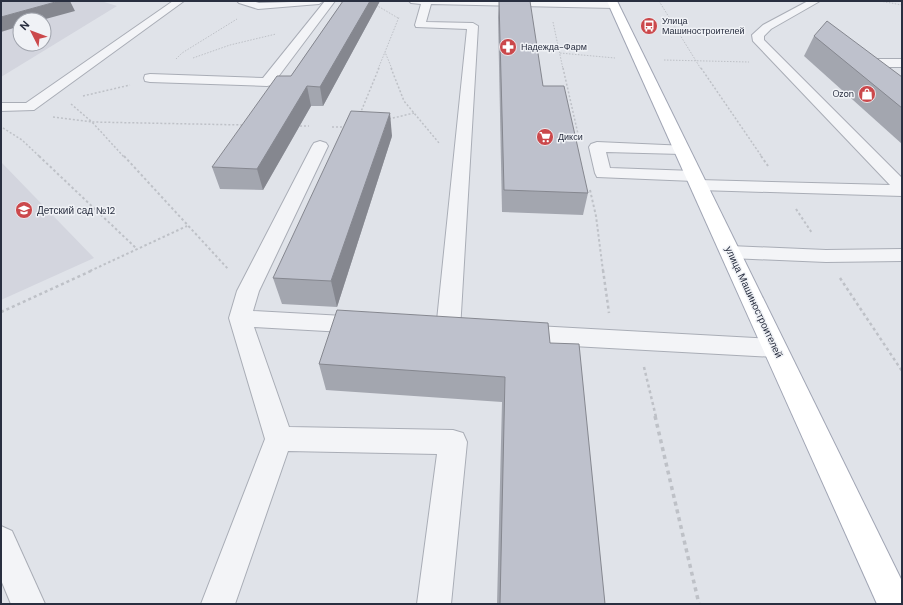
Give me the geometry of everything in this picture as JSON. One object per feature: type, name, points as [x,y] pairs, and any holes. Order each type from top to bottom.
[{"type":"main road","name":"улица Машиностроителей","points":[[613,3],[895,604]]},
{"type":"lane","points":[[1,107],[29,107],[179,1]]},
{"type":"lane","points":[[242,1],[258,6],[319,1]]},
{"type":"lane","points":[[150,78],[267,82],[330,1]]},
{"type":"lane","points":[[414,1],[549,4],[613,3]]},
{"type":"lane","points":[[427,1],[420,25],[472,26],[448,330]]},
{"type":"lane","points":[[815,1],[766,27],[758,34],[759,41],[902,188]]},
{"type":"lane","points":[[902,64],[864,63],[902,93]]},
{"type":"lane","points":[[218,604],[279,439],[240,318],[248,292],[322,133]]},
{"type":"lane","points":[[681,149],[597,147],[603,173],[697,181],[902,191]]},
{"type":"lane","points":[[730,252],[826,256],[902,254]]},
{"type":"lane","points":[[240,318],[386,326]]},
{"type":"lane","points":[[424,328],[471,331]]},
{"type":"lane","points":[[494,332],[775,348]]},
{"type":"lane","points":[[279,439],[452,442],[434,604]]},
{"type":"lane","points":[[1,542],[28,604]]},
{"type":"path","points":[[880,1],[902,5]]},
{"type":"path","points":[[374,4],[398,18]]},
{"type":"path","points":[[549,4],[579,138]]},
{"type":"path","points":[[360,114],[400,12]]},
{"type":"path","points":[[188,60],[230,45],[311,25]]},
{"type":"path","points":[[385,52],[404,101],[441,146],[462,159]]},
{"type":"path","points":[[560,53],[640,60],[780,62]]},
{"type":"path","points":[[66,99],[92,122],[248,292]]},
{"type":"path","points":[[384,121],[414,113]]},
{"type":"path","points":[[46,116],[92,122],[246,125]]},
{"type":"path","points":[[293,126],[322,133],[347,127]]},
{"type":"path","points":[[1,127],[22,140],[137,249]]},
{"type":"path","points":[[589,185],[596,216],[610,318],[638,343],[698,604]]},
{"type":"path","points":[[1,312],[187,226]]},
{"type":"shaded area","points":[[1,1],[101,1],[117,6],[52,46],[52,12],[12,12],[12,52],[42,52],[1,77]]},
{"type":"shaded area","name":"Детский сад №12","points":[[1,162],[94,258],[1,300]]},
{"type":"building","points":[[1,1],[59,1],[19,12],[12,12],[12,14],[1,17]]},
{"type":"building","points":[[343,1],[370,1],[320,87],[307,86],[257,169],[212,167],[277,76],[291,76]]},
{"type":"building","points":[[499,1],[530,1],[543,86],[564,86],[588,193],[504,190]]},
{"type":"building","points":[[827,21],[902,77],[902,108],[814,36]]},
{"type":"building","points":[[351,111],[390,113],[331,281],[273,278]]},
{"type":"building","points":[[337,310],[548,323],[550,343],[579,344],[605,604],[500,604],[505,377],[319,364]]},
{"type":"place","name":"Улица Машиностроителей","points":[[649,26]]},
{"type":"place","name":"Надежда-Фарм","points":[[508,47]]},
{"type":"place","name":"Ozon","points":[[867,94]]},
{"type":"place","name":"Дикси","points":[[545,137]]},
{"type":"place","name":"Детский сад №12","points":[[24,210]]}]
